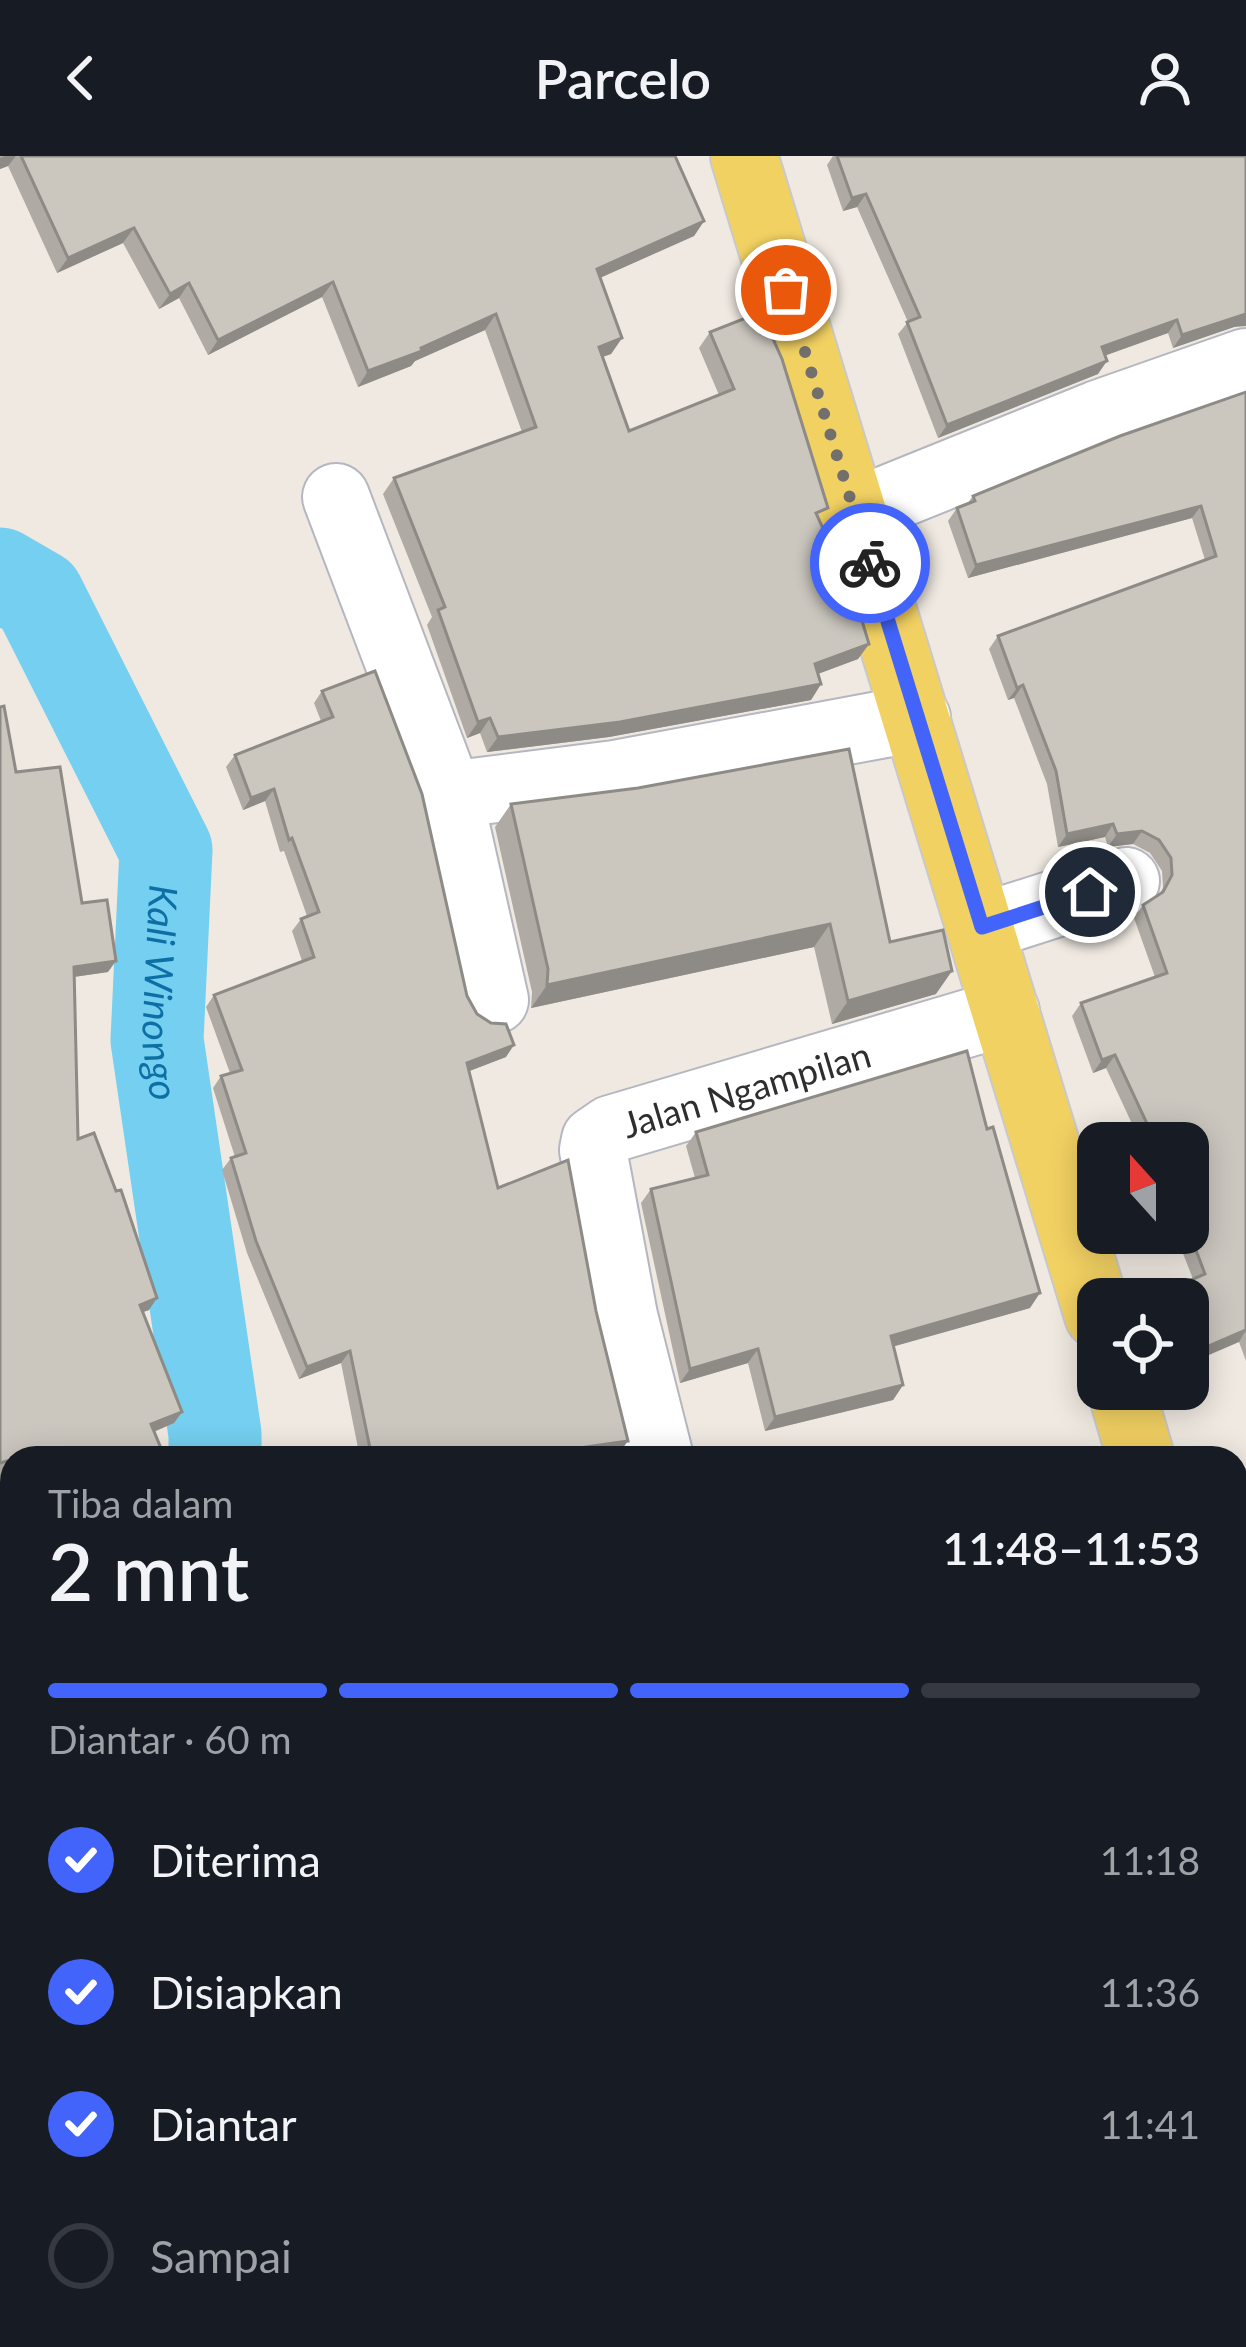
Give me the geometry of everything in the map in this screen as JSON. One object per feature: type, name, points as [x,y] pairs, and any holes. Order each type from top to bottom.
[{"type":"main road","points":[[744,156],[1087,1278]]},
{"type":"main road","points":[[1127,1410],[1138,1446]]},
{"type":"street","points":[[855,512],[1098,414],[1246,362]]},
{"type":"street","points":[[336,497],[449,795],[495,1000]]},
{"type":"street","points":[[449,795],[615,774],[917,718]]},
{"type":"street","points":[[982,927],[1126,881]]},
{"type":"street","name":"Jalan Ngampilan","points":[[657,1446],[624,1316],[592,1150],[596,1140],[611,1129],[1006,1012]]},
{"type":"building","points":[[21,156],[675,156],[704,221],[597,269],[622,338],[599,347],[629,431],[734,389],[710,332],[761,312],[782,359],[828,508],[816,513],[857,604],[869,644],[815,664],[821,684],[620,722],[498,737],[490,718],[478,722],[438,610],[445,607],[394,478],[536,427],[496,314],[422,351],[368,371],[333,282],[218,340],[189,283],[170,294],[134,228],[68,258]]},
{"type":"building","points":[[837,156],[1246,156],[1246,314],[1182,335],[1177,320],[1102,347],[1107,361],[947,425],[907,322],[920,317],[866,194],[852,198]]},
{"type":"building","points":[[1246,392],[1246,1330],[1209,1346],[1209,1278],[1196,1278],[1205,1274],[1197,1254],[1209,1254],[1209,1122],[1146,1122],[1115,1055],[1102,1060],[1081,1003],[1167,973],[1143,905],[1163,892],[1172,875],[1171,858],[1159,840],[1142,831],[1117,834],[1113,824],[1067,834],[1056,771],[1023,685],[1017,688],[998,636],[1216,556],[1201,506],[976,565],[957,508],[975,501],[973,496],[1120,436]]},
{"type":"building","points":[[375,671],[422,794],[467,996],[477,1014],[491,1023],[506,1024],[514,1045],[467,1063],[498,1188],[568,1160],[596,1311],[628,1441],[593,1446],[370,1446],[350,1351],[307,1367],[256,1241],[231,1158],[246,1153],[221,1076],[242,1070],[214,995],[314,957],[301,919],[319,912],[274,789],[251,798],[235,755],[333,717],[322,691]]},
{"type":"building","points":[[4,706],[16,772],[60,767],[82,903],[107,900],[116,961],[74,967],[78,1139],[94,1133],[116,1191],[121,1190],[157,1298],[140,1305],[182,1412],[151,1424],[160,1446],[0,1446],[0,707]]},
{"type":"building","points":[[849,749],[890,942],[943,930],[952,971],[848,1001],[830,924],[547,985],[548,969],[511,804],[638,788]]},
{"type":"building","points":[[967,1051],[1040,1293],[891,1336],[903,1385],[775,1417],[758,1349],[690,1369],[651,1189],[708,1175],[696,1132]]},
{"type":"waterway","name":"Kali Winongo","points":[[0,574],[38,596],[166,850],[157,1040],[215,1446]]},
{"type":"way so far","points":[[786,290],[870,563]]},
{"type":"route","points":[[870,563],[982,927],[1090,892]]}]
